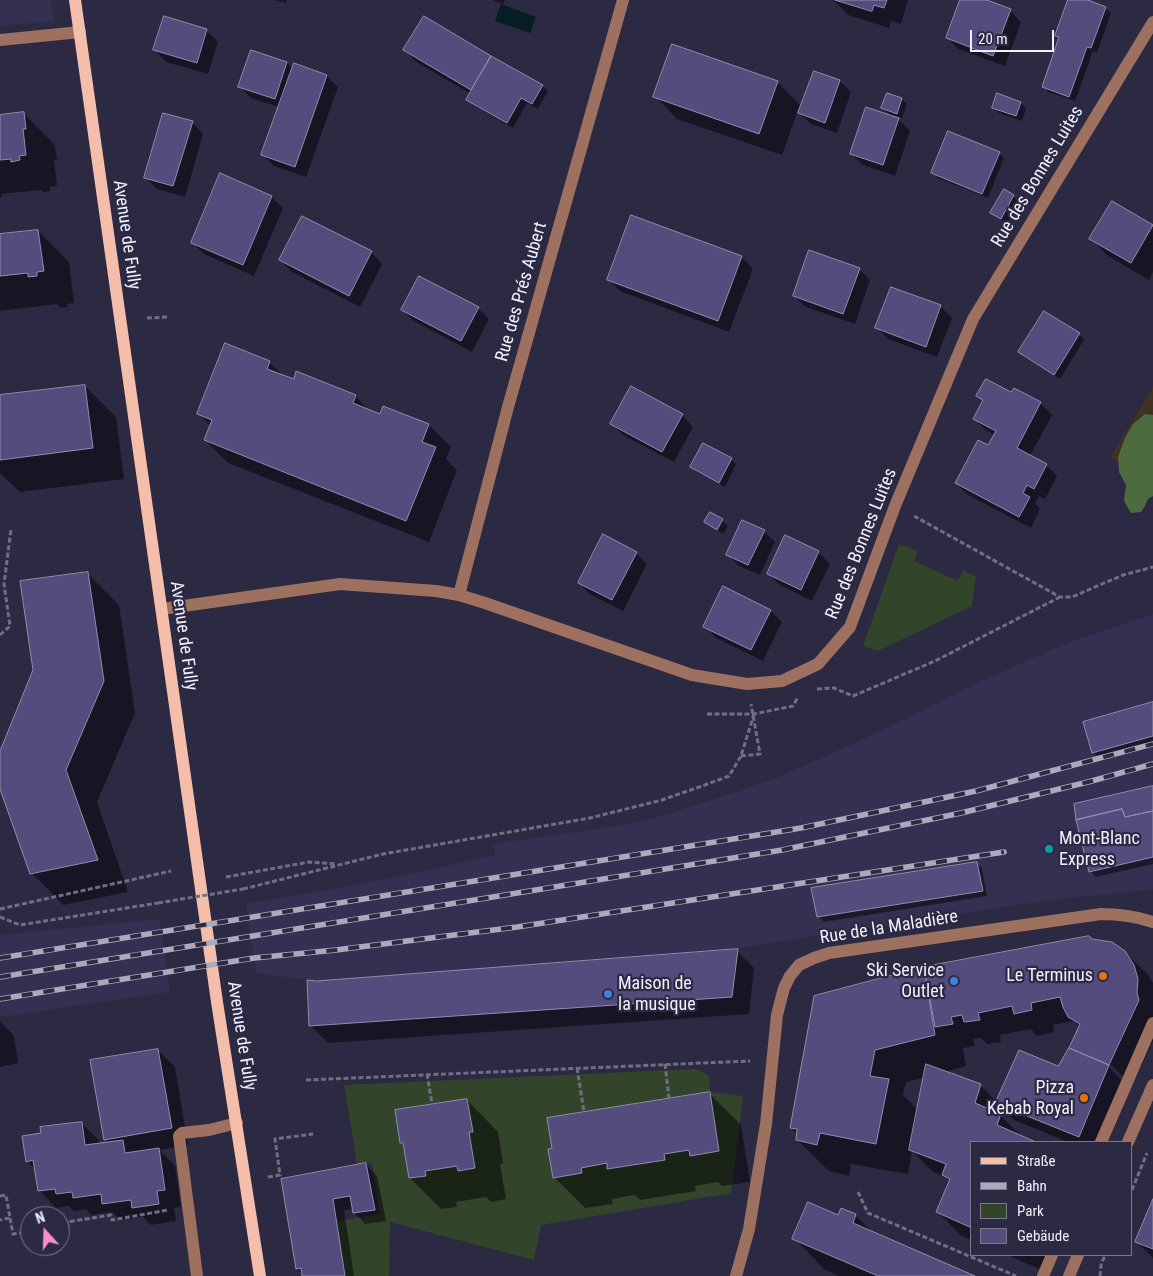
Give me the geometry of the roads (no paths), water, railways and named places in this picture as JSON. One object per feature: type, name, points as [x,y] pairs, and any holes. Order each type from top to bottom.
[{"type":"main road","name":"Avenue de Fully","points":[[75,0],[217,1002],[260,1276]]},
{"type":"street","name":"Rue des Prés Aubert","points":[[459,595],[508,407],[623,0]]},
{"type":"street","name":"Rue des Bonnes Luites","points":[[162,609],[340,584],[409,588],[459,595],[692,675],[747,684],[782,681],[818,664],[850,627],[895,506],[973,319],[1153,22]]},
{"type":"street","points":[[0,40],[80,32]]},
{"type":"street","name":"Rue de la Maladière","points":[[736,1276],[749,1229],[757,1183],[766,1124],[778,1015],[784,988],[790,976],[800,966],[814,958],[829,953],[1101,914],[1136,916],[1153,922]]},
{"type":"street","points":[[1101,1141],[1153,1023]]},
{"type":"street","points":[[1128,1141],[1153,1085]]},
{"type":"street","points":[[197,1276],[178,1136],[182,1133],[209,1130],[237,1123]]},
{"type":"street","points":[[1043,1276],[1052,1256]]},
{"type":"street","points":[[1069,1276],[1078,1256]]},
{"type":"water","points":[[501,4],[536,17],[530,33],[495,21]]},
{"type":"railway","points":[[0,958],[801,828],[976,791],[1153,744]]},
{"type":"railway","points":[[0,977],[782,850],[961,813],[1153,764]]},
{"type":"railway","points":[[0,999],[254,958],[336,950],[517,927],[1004,852]]},
{"type":"place","name":"Mont-Blanc Express","points":[[1049,849]]},
{"type":"place","name":"Le Terminus","points":[[1103,976]]},
{"type":"place","name":"Ski Service Outlet","points":[[954,981]]},
{"type":"place","name":"Maison de la musique","points":[[608,994]]},
{"type":"place","name":"Pizza Kebab Royal","points":[[1084,1098]]}]
